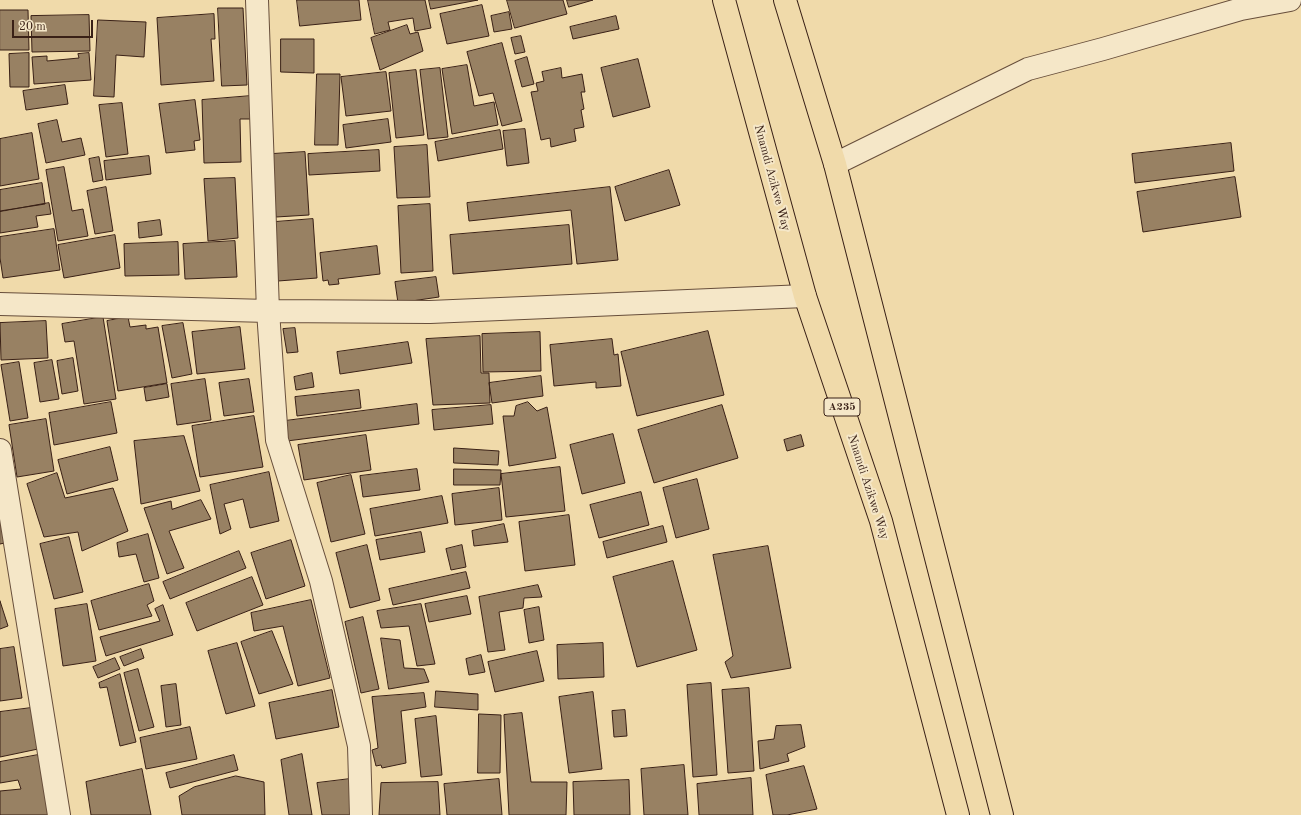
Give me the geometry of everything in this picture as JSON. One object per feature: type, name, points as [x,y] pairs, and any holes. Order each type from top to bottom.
[{"type":"highway","name":"Nnamdi Azikwe Way","points":[[724,0],[805,296],[881,521],[958,815]]},
{"type":"highway","points":[[785,0],[835,164],[1002,815]]},
{"type":"street","points":[[256,0],[268,311],[277,440],[321,581],[359,746],[362,815]]},
{"type":"street","points":[[835,164],[1028,69],[1241,9],[1290,0]]},
{"type":"street","points":[[0,304],[268,311],[430,312],[805,296]]},
{"type":"street","points":[[0,450],[59,815]]},
{"type":"building","points":[[297,0],[359,0],[361,20],[300,26]]},
{"type":"building","points":[[368,0],[425,0],[431,28],[415,31],[413,18],[388,22],[390,30],[375,34]]},
{"type":"building","points":[[429,0],[478,0],[431,9]]},
{"type":"building","points":[[507,0],[563,0],[567,14],[515,28]]},
{"type":"building","points":[[567,0],[593,0],[569,7]]},
{"type":"building","points":[[482,5],[489,36],[447,44],[440,14]]},
{"type":"building","points":[[218,8],[243,8],[247,85],[222,86]]},
{"type":"building","points":[[0,10],[28,10],[29,50],[0,50]]},
{"type":"building","points":[[509,12],[512,29],[494,32],[491,16]]},
{"type":"building","points":[[214,14],[215,39],[211,39],[214,81],[161,85],[157,18]]},
{"type":"building","points":[[89,15],[90,51],[32,52],[31,16]]},
{"type":"building","points":[[616,16],[619,29],[573,39],[570,27]]},
{"type":"building","points":[[98,20],[146,22],[144,57],[116,55],[114,97],[94,96]]},
{"type":"building","points":[[407,25],[410,34],[418,32],[423,51],[380,70],[371,38]]},
{"type":"building","points":[[521,36],[525,52],[515,54],[511,38]]},
{"type":"building","points":[[281,39],[314,39],[314,73],[281,72]]},
{"type":"building","points":[[502,43],[522,121],[502,126],[493,93],[479,96],[467,52]]},
{"type":"building","points":[[29,53],[29,87],[10,87],[9,54]]},
{"type":"building","points":[[89,53],[91,80],[34,84],[32,57],[47,56],[47,61],[79,58],[78,54]]},
{"type":"building","points":[[527,57],[534,84],[522,87],[515,61]]},
{"type":"building","points":[[638,59],[650,107],[613,117],[601,68]]},
{"type":"building","points":[[467,65],[474,106],[494,102],[498,125],[452,134],[442,69]]},
{"type":"building","points":[[440,68],[448,137],[428,139],[420,70]]},
{"type":"building","points":[[561,68],[562,78],[582,74],[585,92],[581,92],[584,109],[581,110],[584,127],[574,129],[576,141],[551,147],[550,138],[541,140],[531,92],[538,91],[536,83],[544,81],[542,72]]},
{"type":"building","points":[[416,70],[424,135],[396,138],[389,73]]},
{"type":"building","points":[[386,72],[391,111],[346,116],[341,77]]},
{"type":"building","points":[[317,74],[340,74],[338,145],[315,145]]},
{"type":"building","points":[[65,85],[68,104],[26,110],[23,91]]},
{"type":"building","points":[[251,96],[252,119],[240,119],[241,162],[204,163],[202,100]]},
{"type":"building","points":[[195,100],[200,140],[194,141],[195,150],[166,153],[159,104]]},
{"type":"building","points":[[122,103],[128,154],[106,157],[99,105]]},
{"type":"building","points":[[388,119],[391,142],[346,148],[343,125]]},
{"type":"building","points":[[57,120],[62,142],[81,138],[85,155],[46,163],[38,124]]},
{"type":"building","points":[[525,129],[529,163],[507,166],[503,131]]},
{"type":"building","points":[[500,130],[503,149],[438,161],[435,142]]},
{"type":"building","points":[[32,133],[39,179],[0,186],[0,139]]},
{"type":"building","points":[[1231,143],[1234,171],[1135,183],[1132,154]]},
{"type":"building","points":[[427,145],[430,197],[397,198],[394,147]]},
{"type":"building","points":[[379,150],[380,171],[309,175],[308,154]]},
{"type":"building","points":[[305,152],[309,215],[276,217],[272,154]]},
{"type":"building","points":[[149,156],[151,174],[106,180],[104,161]]},
{"type":"building","points":[[99,157],[103,180],[93,182],[89,159]]},
{"type":"building","points":[[64,167],[72,211],[83,209],[88,236],[58,241],[46,170]]},
{"type":"building","points":[[669,170],[680,205],[625,221],[615,187]]},
{"type":"building","points":[[1235,177],[1241,217],[1143,232],[1137,192]]},
{"type":"building","points":[[235,178],[238,238],[208,241],[204,179]]},
{"type":"building","points":[[42,183],[45,204],[0,211],[0,190]]},
{"type":"building","points":[[106,187],[113,231],[95,234],[87,191]]},
{"type":"building","points":[[610,187],[618,260],[577,264],[571,210],[469,221],[467,203]]},
{"type":"building","points":[[49,203],[51,214],[36,216],[38,227],[0,233],[0,212]]},
{"type":"building","points":[[430,204],[433,271],[401,273],[398,206]]},
{"type":"building","points":[[313,219],[317,278],[278,281],[275,222]]},
{"type":"building","points":[[160,220],[162,235],[139,238],[138,223]]},
{"type":"building","points":[[569,225],[572,264],[453,274],[450,235]]},
{"type":"building","points":[[54,229],[60,270],[3,278],[0,258],[0,237]]},
{"type":"building","points":[[115,235],[120,268],[64,278],[58,245]]},
{"type":"building","points":[[235,241],[237,277],[185,279],[183,244]]},
{"type":"building","points":[[178,242],[179,275],[125,276],[124,244]]},
{"type":"building","points":[[377,246],[380,274],[338,279],[339,284],[329,285],[328,280],[323,281],[320,253]]},
{"type":"building","points":[[436,277],[439,297],[398,303],[395,282]]},
{"type":"building","points":[[103,317],[116,399],[84,404],[74,341],[65,342],[62,324]]},
{"type":"building","points":[[128,317],[130,327],[146,325],[146,329],[158,327],[167,383],[118,391],[107,321]]},
{"type":"building","points":[[46,321],[48,358],[1,360],[0,323]]},
{"type":"building","points":[[183,323],[192,374],[172,378],[162,326]]},
{"type":"building","points":[[240,327],[245,369],[197,374],[192,332]]},
{"type":"building","points":[[295,328],[298,352],[287,353],[283,329]]},
{"type":"building","points":[[708,331],[724,395],[637,416],[621,352]]},
{"type":"building","points":[[540,332],[541,371],[483,372],[482,334]]},
{"type":"building","points":[[480,336],[481,373],[489,373],[490,403],[433,405],[426,339]]},
{"type":"building","points":[[612,339],[614,355],[618,354],[621,386],[596,388],[596,382],[554,386],[550,345]]},
{"type":"building","points":[[408,342],[412,363],[340,374],[337,352]]},
{"type":"building","points":[[73,358],[78,391],[62,394],[57,361]]},
{"type":"building","points":[[52,360],[59,399],[40,402],[34,363]]},
{"type":"building","points":[[19,362],[28,418],[10,421],[1,365]]},
{"type":"building","points":[[312,373],[314,387],[296,390],[294,377]]},
{"type":"building","points":[[541,376],[543,396],[492,403],[489,383]]},
{"type":"building","points":[[205,379],[211,420],[177,425],[171,384]]},
{"type":"building","points":[[249,379],[254,412],[224,416],[219,383]]},
{"type":"building","points":[[167,384],[169,397],[146,401],[144,388]]},
{"type":"building","points":[[359,390],[361,408],[297,416],[295,397]]},
{"type":"building","points":[[111,402],[117,433],[54,445],[49,413]]},
{"type":"building","points":[[528,402],[537,411],[547,407],[556,458],[509,466],[503,416],[514,416],[516,406]]},
{"type":"building","points":[[417,404],[419,424],[287,441],[285,421]]},
{"type":"building","points":[[491,405],[493,424],[434,430],[432,410]]},
{"type":"building","points":[[722,405],[738,458],[654,483],[638,430]]},
{"type":"building","points":[[254,416],[263,467],[200,477],[192,426]]},
{"type":"building","points":[[46,419],[54,471],[17,477],[9,425]]},
{"type":"building","points":[[613,434],[625,483],[582,494],[570,445]]},
{"type":"building","points":[[366,435],[371,470],[304,480],[298,445]]},
{"type":"building","points":[[801,435],[804,446],[787,451],[784,440]]},
{"type":"building","points":[[184,436],[200,491],[141,504],[134,441]]},
{"type":"building","points":[[110,447],[118,480],[67,494],[58,460]]},
{"type":"building","points":[[454,448],[499,451],[498,465],[454,463]]},
{"type":"building","points":[[560,467],[565,511],[506,517],[501,474]]},
{"type":"building","points":[[417,469],[420,490],[363,497],[360,476]]},
{"type":"building","points":[[454,469],[501,470],[500,485],[454,485]]},
{"type":"building","points":[[269,472],[279,521],[250,528],[243,499],[224,504],[231,529],[220,534],[210,485]]},
{"type":"building","points":[[57,473],[65,498],[113,488],[128,531],[82,551],[78,532],[44,537],[27,484]]},
{"type":"building","points":[[351,475],[365,534],[331,542],[317,483]]},
{"type":"building","points":[[697,479],[709,529],[676,538],[663,488]]},
{"type":"building","points":[[499,488],[502,520],[455,525],[452,494]]},
{"type":"building","points":[[641,492],[649,525],[599,538],[590,505]]},
{"type":"building","points":[[442,496],[448,523],[375,536],[370,509]]},
{"type":"building","points":[[201,500],[211,519],[169,531],[184,568],[167,574],[144,508],[171,501],[172,509]]},
{"type":"building","points":[[0,510],[9,542],[0,544]]},
{"type":"building","points":[[569,515],[575,565],[525,571],[519,522]]},
{"type":"building","points":[[504,524],[508,542],[474,546],[472,531]]},
{"type":"building","points":[[663,526],[667,542],[607,558],[603,542]]},
{"type":"building","points":[[421,532],[425,552],[380,560],[376,540]]},
{"type":"building","points":[[148,534],[159,578],[144,582],[136,554],[119,557],[117,543]]},
{"type":"building","points":[[69,537],[83,592],[54,599],[40,544]]},
{"type":"building","points":[[291,540],[305,586],[266,599],[251,553]]},
{"type":"building","points":[[367,545],[380,600],[350,608],[336,553]]},
{"type":"building","points":[[462,545],[466,567],[451,570],[446,549]]},
{"type":"building","points":[[768,546],[791,668],[731,678],[725,662],[733,656],[713,555]]},
{"type":"building","points":[[239,551],[246,568],[170,599],[163,582]]},
{"type":"building","points":[[673,561],[697,650],[637,667],[613,577]]},
{"type":"building","points":[[466,572],[470,588],[393,605],[389,589]]},
{"type":"building","points":[[252,577],[263,605],[197,631],[186,603]]},
{"type":"building","points":[[149,584],[154,601],[147,605],[152,616],[99,630],[91,601]]},
{"type":"building","points":[[538,585],[542,597],[524,598],[523,608],[499,612],[505,650],[488,652],[479,597]]},
{"type":"building","points":[[467,596],[471,614],[429,622],[425,604]]},
{"type":"building","points":[[311,600],[330,678],[298,686],[283,626],[254,631],[251,613]]},
{"type":"building","points":[[0,601],[8,626],[0,629]]},
{"type":"building","points":[[87,604],[96,661],[63,666],[55,609]]},
{"type":"building","points":[[421,604],[435,664],[417,666],[409,626],[381,628],[377,611]]},
{"type":"building","points":[[163,605],[173,635],[106,656],[100,637],[160,621],[155,609]]},
{"type":"building","points":[[539,607],[544,640],[529,643],[524,610]]},
{"type":"building","points":[[363,617],[379,689],[361,693],[345,622]]},
{"type":"building","points":[[272,631],[293,684],[259,694],[241,642]]},
{"type":"building","points":[[381,638],[400,640],[404,668],[424,669],[429,682],[389,689]]},
{"type":"building","points":[[237,643],[255,706],[226,714],[208,651]]},
{"type":"building","points":[[603,643],[604,677],[558,679],[557,645]]},
{"type":"building","points":[[14,647],[22,698],[0,701],[0,649]]},
{"type":"building","points":[[141,649],[144,658],[124,666],[120,657]]},
{"type":"building","points":[[537,651],[544,681],[495,692],[488,662]]},
{"type":"building","points":[[481,655],[485,672],[469,675],[466,659]]},
{"type":"building","points":[[115,658],[120,669],[98,678],[93,667]]},
{"type":"building","points":[[138,669],[154,727],[139,731],[124,673]]},
{"type":"building","points":[[120,674],[136,742],[120,746],[107,687],[100,688],[99,683]]},
{"type":"building","points":[[711,683],[717,775],[693,777],[687,685]]},
{"type":"building","points":[[176,684],[181,725],[166,727],[161,686]]},
{"type":"building","points":[[749,688],[754,771],[728,773],[722,690]]},
{"type":"building","points":[[332,690],[339,727],[276,739],[269,703]]},
{"type":"building","points":[[436,691],[478,694],[478,710],[435,707]]},
{"type":"building","points":[[593,692],[602,769],[569,773],[559,697]]},
{"type":"building","points":[[424,693],[426,707],[401,711],[406,763],[382,768],[381,765],[376,766],[372,750],[378,748],[372,697]]},
{"type":"building","points":[[31,708],[38,749],[0,757],[0,712]]},
{"type":"building","points":[[625,710],[627,736],[614,737],[612,711]]},
{"type":"building","points":[[522,713],[531,782],[567,782],[566,815],[509,815],[504,715]]},
{"type":"building","points":[[479,714],[501,715],[500,773],[478,773]]},
{"type":"building","points":[[436,716],[442,775],[421,777],[415,719]]},
{"type":"building","points":[[801,725],[805,747],[787,754],[789,761],[760,769],[758,741],[774,739],[776,726]]},
{"type":"building","points":[[190,727],[197,759],[146,769],[140,738]]},
{"type":"building","points":[[302,754],[312,815],[289,815],[281,760]]},
{"type":"building","points":[[38,755],[50,815],[0,815],[0,791],[21,789],[18,780],[0,783],[0,762]]},
{"type":"building","points":[[234,755],[238,770],[170,788],[166,773]]},
{"type":"building","points":[[684,765],[688,815],[644,815],[641,769]]},
{"type":"building","points":[[804,766],[817,809],[787,815],[773,815],[766,775]]},
{"type":"building","points":[[142,769],[151,815],[91,815],[86,782]]},
{"type":"building","points":[[236,776],[264,782],[265,815],[182,815],[179,796],[194,787]]},
{"type":"building","points":[[751,778],[753,815],[699,815],[697,784]]},
{"type":"building","points":[[350,779],[351,815],[322,815],[317,783]]},
{"type":"building","points":[[499,779],[502,815],[447,815],[444,784]]},
{"type":"building","points":[[629,780],[630,815],[574,815],[573,782]]},
{"type":"building","points":[[438,782],[440,815],[379,815],[381,783]]}]
